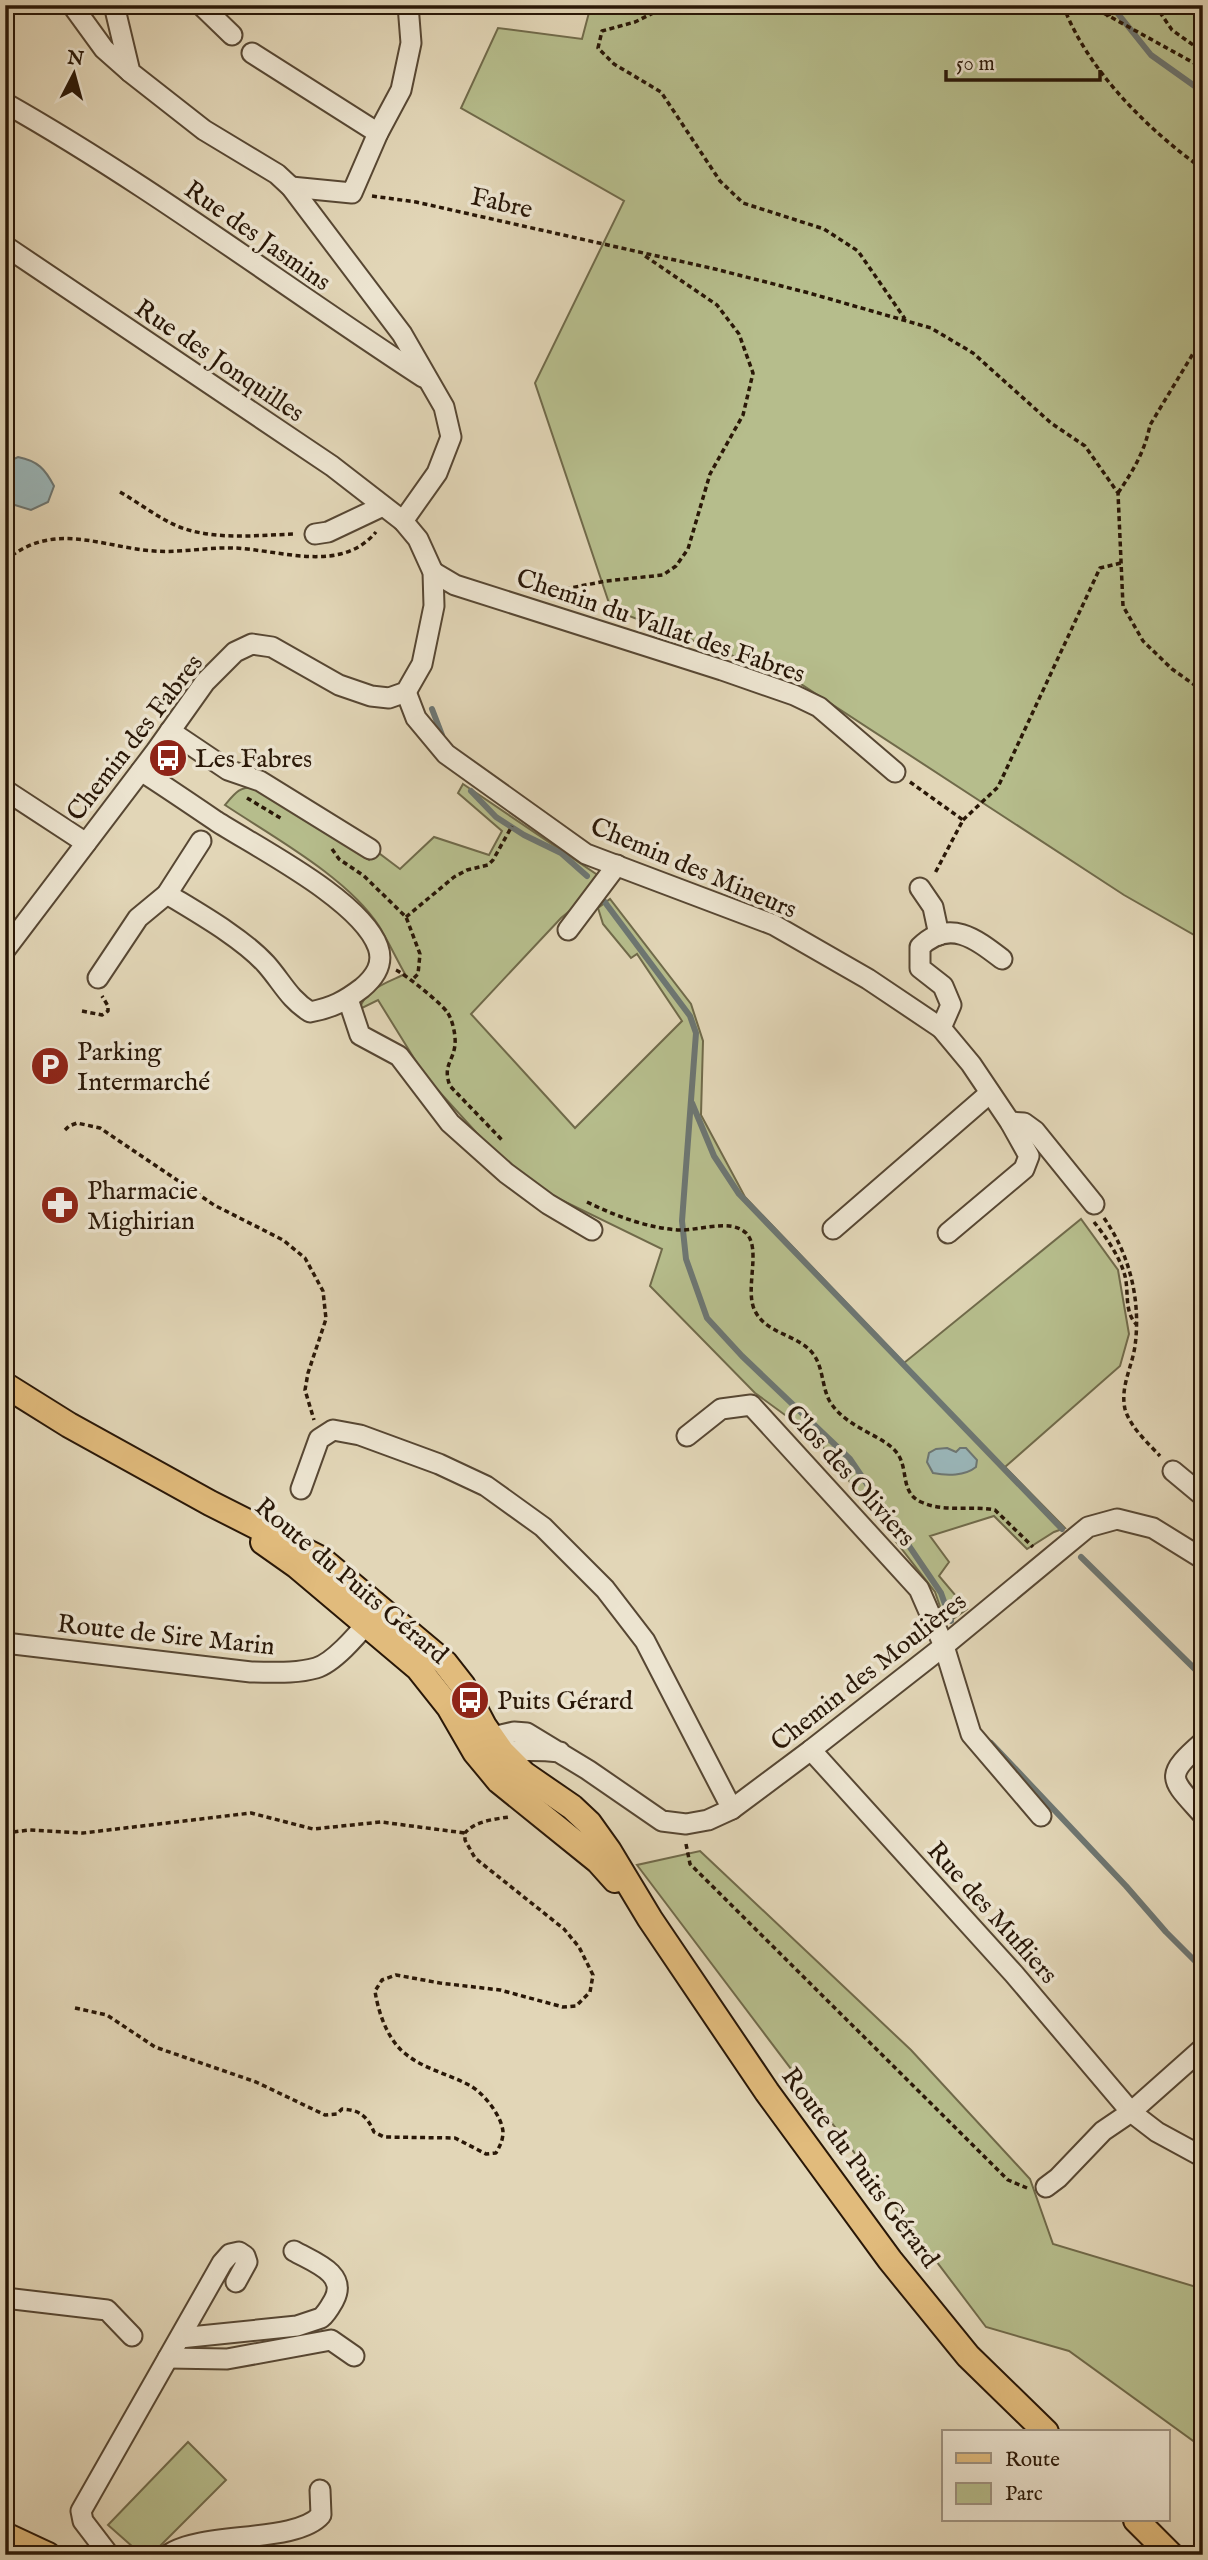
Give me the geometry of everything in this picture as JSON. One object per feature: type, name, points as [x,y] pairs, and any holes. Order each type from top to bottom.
[{"type":"main road","name":"Route du Puits Gérard","points":[[5,1385],[69,1425],[210,1503],[297,1566],[373,1616],[492,1750],[572,1807],[589,1823],[650,1919],[767,2092],[890,2260],[968,2356],[1044,2430]]},
{"type":"main road","name":"Route du Puits Gérard","points":[[492,1750],[508,1789],[598,1861],[650,1919]]},
{"type":"main road","points":[[1138,2522],[1171,2555]]},
{"type":"main road","points":[[5,2535],[48,2555]]},
{"type":"street","points":[[72,5],[104,50],[130,72],[204,130],[276,174],[291,187],[402,334],[444,407],[451,437],[437,473],[403,521],[418,539],[433,572],[434,606],[422,664],[406,692]]},
{"type":"street","points":[[114,5],[130,72]]},
{"type":"street","points":[[201,5],[232,36]]},
{"type":"street","points":[[291,187],[352,193],[378,132],[401,90],[411,43],[408,5]]},
{"type":"street","points":[[252,53],[378,132]]},
{"type":"street","name":"Rue des Jasmins","points":[[5,103],[60,134],[426,379]]},
{"type":"street","name":"Rue des Jonquilles","points":[[5,246],[332,466],[403,521]]},
{"type":"street","points":[[315,534],[328,532],[383,506]]},
{"type":"street","name":"Chemin du Vallat des Fabres","points":[[433,572],[455,585],[794,695],[819,707],[895,772]]},
{"type":"street","name":"Chemin des Fabres","points":[[5,950],[205,682],[235,652],[252,644],[272,647],[339,685],[371,696],[389,698],[406,692]]},
{"type":"street","name":"Chemin des Mineurs","points":[[406,692],[416,718],[446,754],[586,854],[774,925],[868,979],[941,1028],[971,1065],[1010,1122],[1027,1149],[1028,1163],[948,1233]]},
{"type":"street","points":[[170,732],[228,770],[260,781],[370,849]]},
{"type":"street","points":[[141,771],[326,889],[357,917],[369,932],[379,947],[379,966],[373,978],[348,999],[331,1009],[310,1012],[296,1003],[265,963],[216,925],[167,894]]},
{"type":"street","points":[[5,790],[86,843]]},
{"type":"street","points":[[98,978],[138,918],[167,894],[201,841]]},
{"type":"street","points":[[568,930],[617,865]]},
{"type":"street","points":[[923,890],[933,907],[939,935]]},
{"type":"street","points":[[941,1028],[951,1005],[943,986],[920,968],[920,947],[931,936],[955,933],[977,940],[1002,959]]},
{"type":"street","points":[[348,999],[360,1035],[399,1056],[450,1123],[506,1173],[548,1204],[592,1230]]},
{"type":"street","points":[[834,1229],[990,1093]]},
{"type":"street","points":[[1010,1122],[1024,1123],[1035,1131],[1090,1209]]},
{"type":"street","name":"Clos des Oliviers","points":[[687,1436],[721,1409],[751,1405],[919,1589],[944,1646]]},
{"type":"street","points":[[302,1489],[319,1439],[334,1430],[359,1435],[439,1464],[486,1486],[543,1527],[605,1589],[645,1641],[732,1809]]},
{"type":"street","points":[[1173,1471],[1203,1496]]},
{"type":"street","name":"Chemin des Moulières","points":[[686,1824],[708,1820],[732,1809],[944,1646],[1088,1527],[1117,1519],[1153,1528],[1203,1559]]},
{"type":"street","name":"Route de Sire Marin","points":[[5,1643],[251,1672],[291,1672],[318,1668],[338,1653],[373,1616]]},
{"type":"street","points":[[944,1646],[971,1734],[1041,1816]]},
{"type":"street","points":[[1203,1742],[1180,1762],[1175,1779],[1178,1787],[1203,1815]]},
{"type":"street","points":[[492,1750],[530,1749],[560,1752],[662,1821],[686,1824]]},
{"type":"street","name":"Rue des Mufliers","points":[[811,1750],[1014,1974],[1131,2112],[1157,2132],[1203,2157]]},
{"type":"street","points":[[1045,2187],[1058,2178],[1103,2131],[1131,2112],[1203,2048]]},
{"type":"street","points":[[180,2338],[298,2326],[321,2318],[338,2292],[337,2280],[332,2274],[293,2251]]},
{"type":"street","points":[[109,2555],[83,2521],[81,2511],[222,2263],[230,2255],[239,2252],[245,2256],[247,2262],[236,2282]]},
{"type":"street","points":[[5,2298],[107,2310],[132,2336]]},
{"type":"street","points":[[168,2358],[227,2359],[331,2340],[354,2356]]},
{"type":"street","points":[[168,2555],[188,2546],[307,2525],[321,2515],[320,2490]]},
{"type":"path","points":[[669,5],[635,22],[602,31],[598,48],[614,64],[662,92],[720,181],[743,203],[824,229],[858,251],[907,321]]},
{"type":"path","points":[[804,5],[830,9],[837,5]]},
{"type":"path","points":[[1063,5],[1070,23],[1098,66],[1132,109],[1203,169]]},
{"type":"path","points":[[1089,5],[1203,68]]},
{"type":"path","points":[[1105,16],[1130,5]]},
{"type":"path","points":[[1155,5],[1172,30],[1203,52]]},
{"type":"path","name":"Fabre","points":[[352,193],[416,202],[715,269],[931,328],[973,352],[1051,423],[1085,446],[1118,493]]},
{"type":"path","points":[[523,606],[570,587],[663,575],[676,566],[688,549],[710,474],[743,415],[753,373],[738,334],[717,305],[643,255]]},
{"type":"path","points":[[1203,337],[1150,425],[1136,467],[1118,493],[1123,606],[1143,641],[1172,669],[1203,691]]},
{"type":"path","points":[[120,492],[175,525],[201,534],[315,534]]},
{"type":"path","points":[[5,561],[20,548],[41,541],[73,538],[151,551],[186,552],[232,548],[320,557],[340,555],[364,545],[375,532],[383,506]]},
{"type":"path","points":[[923,890],[963,820],[998,787],[1100,568],[1121,563]]},
{"type":"path","points":[[895,772],[963,820]]},
{"type":"path","points":[[238,774],[243,795],[275,817],[291,822]]},
{"type":"path","points":[[406,918],[454,877],[467,870],[488,865],[505,839]]},
{"type":"path","points":[[331,847],[339,859],[364,876],[406,918],[420,954],[418,974],[412,980]]},
{"type":"path","points":[[379,966],[398,971],[412,980],[446,1010],[450,1016],[456,1044],[447,1065],[450,1086],[504,1142]]},
{"type":"path","points":[[82,1011],[102,1015],[108,1011],[98,978]]},
{"type":"path","points":[[65,1130],[77,1123],[100,1128],[214,1205],[283,1240],[305,1258],[323,1290],[326,1319],[305,1390],[319,1439]]},
{"type":"path","points":[[582,1199],[635,1221],[678,1230],[725,1226],[737,1227],[746,1233],[751,1241],[750,1297],[755,1312],[765,1324],[806,1346],[815,1356],[829,1399],[843,1418],[894,1451],[899,1457],[908,1491],[919,1501],[937,1507],[995,1510],[1047,1561]]},
{"type":"path","points":[[1090,1209],[1125,1275],[1129,1315],[1136,1324]]},
{"type":"path","points":[[1090,1209],[1116,1235],[1132,1274],[1136,1324],[1135,1347],[1124,1396],[1126,1412],[1137,1430],[1173,1471]]},
{"type":"path","points":[[5,1833],[29,1830],[83,1833],[251,1813],[313,1829],[381,1822],[465,1833]]},
{"type":"path","points":[[75,2008],[107,2015],[155,2047],[256,2082],[325,2115],[337,2114],[342,2109],[355,2109],[368,2117],[374,2132],[384,2137],[455,2138],[486,2154],[496,2152],[502,2141],[499,2120],[471,2086],[428,2068],[403,2051],[392,2039],[377,2006],[375,1991],[377,1985],[389,1976],[396,1975],[500,1990],[563,2007],[576,2006],[583,2001],[590,1992],[593,1975],[579,1948],[564,1929],[475,1858],[465,1840],[465,1833],[470,1828],[494,1819],[539,1813]]},
{"type":"path","points":[[686,1824],[685,1840],[690,1864],[1008,2180],[1025,2188],[1045,2187]]},
{"type":"green space","points":[[591,5],[1203,5],[1203,940],[1124,895],[793,679],[611,609],[535,383],[624,201],[461,108],[498,28],[582,39]]},
{"type":"green space","points":[[463,784],[602,878],[588,896],[561,918],[471,1014],[575,1128],[682,1021],[637,954],[631,958],[603,924],[598,908],[610,899],[691,1004],[703,1041],[701,1115],[745,1197],[904,1363],[1081,1219],[1118,1270],[1129,1334],[1120,1366],[1005,1467],[1065,1528],[1027,1549],[994,1516],[930,1536],[949,1562],[939,1576],[967,1609],[946,1624],[935,1592],[815,1437],[755,1393],[650,1286],[662,1249],[549,1194],[493,1151],[425,1076],[378,1000],[360,1009],[366,996],[372,991],[405,974],[379,926],[365,908],[308,859],[225,805],[238,791],[256,787],[369,860],[376,851],[400,869],[434,837],[489,855],[502,831],[458,793]]},
{"type":"green space","points":[[700,1851],[911,2050],[1030,2179],[1053,2244],[1203,2289],[1203,2448],[1069,2351],[986,2327],[637,1865]]},
{"type":"green space","points":[[188,2442],[226,2480],[151,2555],[142,2555],[108,2525]]},
{"type":"water","points":[[18,457],[40,467],[54,486],[48,502],[31,510],[5,502],[5,463]]},
{"type":"water","points":[[947,1448],[956,1452],[960,1448],[966,1448],[977,1460],[976,1467],[956,1474],[933,1473],[927,1462],[929,1453]]},
{"type":"waterway","points":[[1111,5],[1151,55],[1203,92]]},
{"type":"waterway","points":[[432,709],[442,735]]},
{"type":"waterway","points":[[471,791],[496,817],[524,835],[561,853],[587,876]]},
{"type":"waterway","points":[[604,901],[690,1016],[696,1033],[682,1221],[686,1259],[707,1318],[742,1356],[850,1459],[941,1593],[951,1621]]},
{"type":"waterway","points":[[692,1103],[714,1156],[739,1194],[1062,1529]]},
{"type":"waterway","points":[[1081,1557],[1203,1677]]},
{"type":"waterway","points":[[991,1743],[1203,1969]]},
{"type":"place","name":"Les Fabres","points":[[168,758]]},
{"type":"place","name":"Parking Intermarché","points":[[50,1066]]},
{"type":"place","name":"Pharmacie Mighirian","points":[[60,1205]]},
{"type":"place","name":"Puits Gérard","points":[[470,1700]]}]
